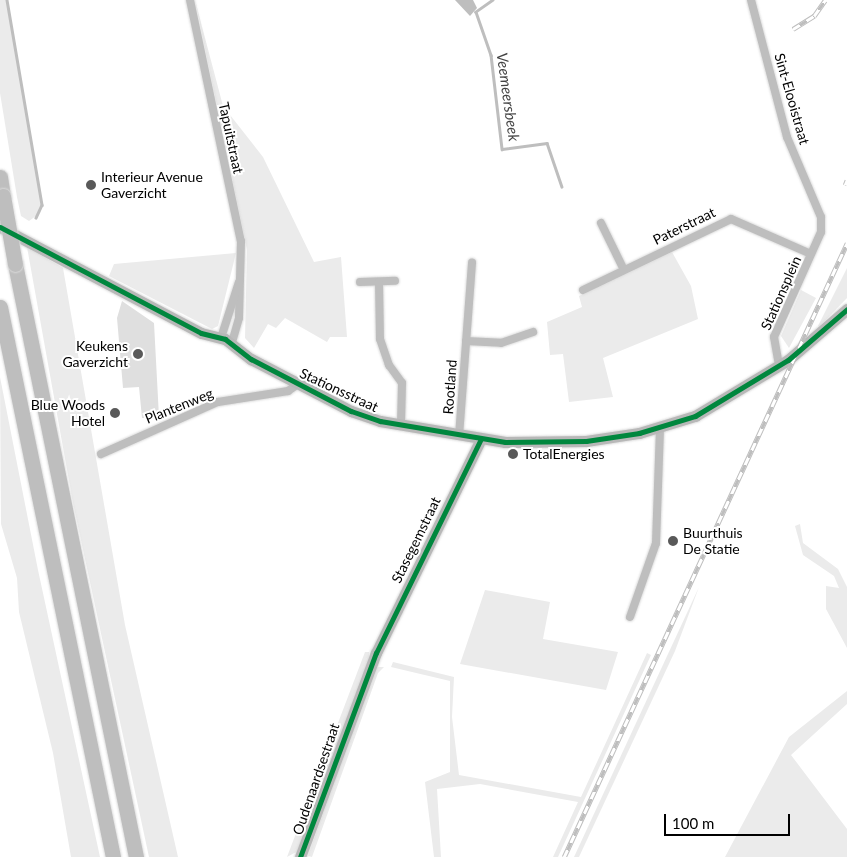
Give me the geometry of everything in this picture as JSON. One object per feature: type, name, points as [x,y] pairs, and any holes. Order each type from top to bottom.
[{"type":"highway","points":[[0,177],[15,264],[136,857]]},
{"type":"highway","points":[[0,307],[113,857]]},
{"type":"street","name":"Tapuitstraat","points":[[190,0],[241,241],[239,318],[232,343]]},
{"type":"street","name":"Sint-Elooistraat","points":[[751,0],[787,137],[822,217],[821,232]]},
{"type":"street","name":"Paterstraat","points":[[583,290],[731,219],[811,254]]},
{"type":"street","points":[[601,223],[624,270]]},
{"type":"street","name":"Stationsstraat","points":[[0,227],[200,333],[232,343],[251,359],[351,411],[401,425],[481,439],[560,444],[660,428],[695,416],[779,366],[810,344],[847,309]]},
{"type":"street","name":"Stationsplein","points":[[779,366],[774,337],[821,232]]},
{"type":"street","name":"Rootland","points":[[459,436],[472,262]]},
{"type":"street","points":[[360,282],[394,281]]},
{"type":"street","name":"Tapuitstraat","points":[[221,338],[239,282]]},
{"type":"street","points":[[380,282],[380,339],[389,365],[402,382],[401,425]]},
{"type":"street","name":"Rootland","points":[[466,341],[501,343],[533,332]]},
{"type":"street","name":"Plantenweg","points":[[100,454],[218,402],[288,391],[298,384]]},
{"type":"street","points":[[630,617],[656,543],[660,428]]},
{"type":"street","name":"Stasegemstraat","points":[[376,653],[481,439]]},
{"type":"street","name":"Oudenaardsestraat","points":[[300,857],[376,653]]},
{"type":"shaded area","points":[[0,0],[7,0],[42,205],[40,213],[29,221],[21,216],[0,93]]},
{"type":"shaded area","points":[[195,0],[223,106],[263,157],[314,262],[341,257],[347,337],[330,337],[327,342],[285,318],[276,328],[268,324],[254,348],[245,338],[247,250]]},
{"type":"shaded area","points":[[455,0],[473,0],[477,8],[470,16]]},
{"type":"shaded area","points":[[27,247],[63,268],[125,625],[178,857],[149,857],[73,503]]},
{"type":"shaded area","points":[[672,252],[691,286],[698,319],[603,358],[613,397],[569,402],[563,354],[550,355],[547,322],[582,307],[579,296]]},
{"type":"shaded area","points":[[236,253],[218,326],[212,329],[109,276],[114,264]]},
{"type":"shaded area","points":[[847,268],[847,298],[819,327],[818,326]]},
{"type":"shaded area","points":[[801,290],[816,298],[789,348],[781,336]]},
{"type":"shaded area","points":[[0,377],[38,570],[100,857],[71,857],[53,753],[19,612],[17,578],[1,524]]},
{"type":"shaded area","points":[[800,524],[803,543],[838,569],[847,587],[847,648],[826,609],[826,586],[839,588],[834,576],[803,555],[795,526]]},
{"type":"shaded area","points":[[699,587],[675,651],[579,857],[574,857]]},
{"type":"shaded area","points":[[485,590],[550,602],[543,639],[618,652],[606,690],[460,664]]},
{"type":"shaded area","points":[[365,652],[369,652],[369,661],[330,767],[298,851],[287,857]]},
{"type":"shaded area","points":[[647,653],[651,655],[558,857],[553,857],[578,802],[480,784],[437,789],[441,857],[434,857],[425,782],[450,772],[450,681],[391,667],[393,662],[454,677],[452,717],[459,775],[581,797]]},
{"type":"shaded area","points":[[375,667],[384,667],[378,673],[312,857],[308,856]]},
{"type":"shaded area","points":[[847,691],[847,704],[791,755],[847,829],[847,857],[725,857],[789,737]]},
{"type":"building","name":"Keukens Gaverzicht","points":[[122,301],[154,323],[159,417],[142,418],[139,387],[123,388],[117,318]]},
{"type":"waterway","points":[[7,0],[42,205],[36,218]]},
{"type":"waterway","name":"Veemeersbeek","points":[[493,0],[476,12],[491,55],[502,149],[547,143],[562,187]]},
{"type":"railway","points":[[793,29],[814,16],[825,0]]},
{"type":"railway","points":[[845,185],[847,180]]},
{"type":"railway","points":[[564,857],[847,243]]},
{"type":"cycle path","points":[[0,227],[201,333],[225,339],[251,359],[351,411],[380,421],[505,442],[586,441],[639,433],[695,416],[788,360],[847,309]]},
{"type":"cycle path","points":[[300,857],[376,653],[481,439]]},
{"type":"place","name":"Interieur Avenue Gaverzicht","points":[[91,185]]},
{"type":"place","name":"Keukens Gaverzicht","points":[[138,354]]},
{"type":"place","name":"Blue Woods Hotel","points":[[115,413]]},
{"type":"place","name":"TotalEnergies","points":[[513,454]]},
{"type":"place","name":"Buurthuis De Statie","points":[[673,541]]}]
